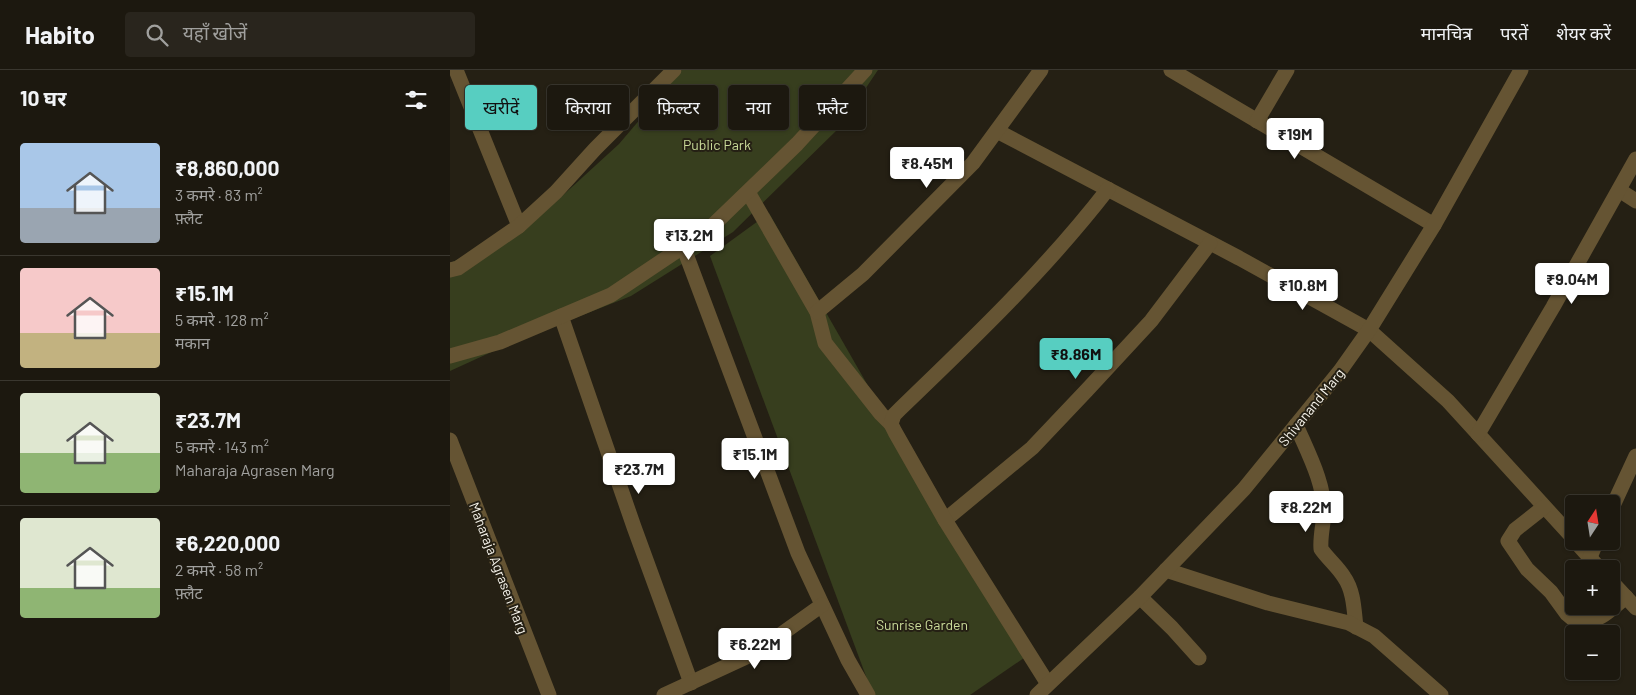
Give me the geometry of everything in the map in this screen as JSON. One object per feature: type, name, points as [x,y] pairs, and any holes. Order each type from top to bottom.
[{"type":"street","points":[[456,70],[519,226]]},
{"type":"street","points":[[450,270],[458,268],[519,226],[556,192],[595,149],[674,70]]},
{"type":"street","points":[[450,356],[500,342],[611,295],[708,230],[797,144],[865,70]]},
{"type":"street","points":[[817,312],[863,274],[973,163],[1042,70]]},
{"type":"street","points":[[1171,70],[1434,225]]},
{"type":"street","points":[[1258,121],[1287,70]]},
{"type":"street","name":"Shivanand Marg","points":[[1037,695],[1140,598],[1244,489],[1340,371],[1369,330],[1434,225],[1521,70]]},
{"type":"street","points":[[997,131],[1210,243],[1369,330],[1448,401],[1565,529]]},
{"type":"street","points":[[1478,434],[1553,307],[1636,159]]},
{"type":"street","points":[[891,424],[894,415],[1013,299],[1080,225],[1108,189]]},
{"type":"street","points":[[1619,190],[1636,201]]},
{"type":"street","points":[[748,192],[817,312],[825,343],[891,424],[945,520],[1048,684]]},
{"type":"street","points":[[945,520],[1032,448],[1088,390],[1151,321],[1210,243]]},
{"type":"street","points":[[683,246],[798,553],[848,660],[868,695]]},
{"type":"street","points":[[561,316],[691,683]]},
{"type":"street","points":[[1296,426],[1315,471],[1321,492],[1324,514],[1320,539],[1321,549],[1344,576],[1350,588],[1356,627]]},
{"type":"street","name":"Maharaja Agrasen Marg","points":[[450,440],[549,695]]},
{"type":"street","points":[[1618,495],[1636,456]]},
{"type":"street","points":[[1544,507],[1515,530],[1508,541],[1528,569],[1551,592],[1567,614],[1579,624],[1594,622],[1606,613],[1631,602],[1620,590]]},
{"type":"street","points":[[1584,550],[1592,560]]},
{"type":"street","points":[[1590,557],[1593,550]]},
{"type":"street","points":[[1166,570],[1268,603],[1349,623],[1374,636],[1441,695]]},
{"type":"street","points":[[1140,598],[1172,628],[1199,658]]},
{"type":"street","points":[[664,695],[755,653],[822,605]]},
{"type":"green space","name":"Public Park","points":[[682,70],[878,70],[866,88],[866,85],[799,85],[799,130],[837,130],[733,232],[631,296],[509,344],[450,371],[450,263],[526,229],[619,144],[639,121],[639,130],[718,130],[718,85],[669,85]]},
{"type":"green space","name":"Sunrise Garden","points":[[769,213],[1024,658],[970,695],[873,695],[710,256]]}]
